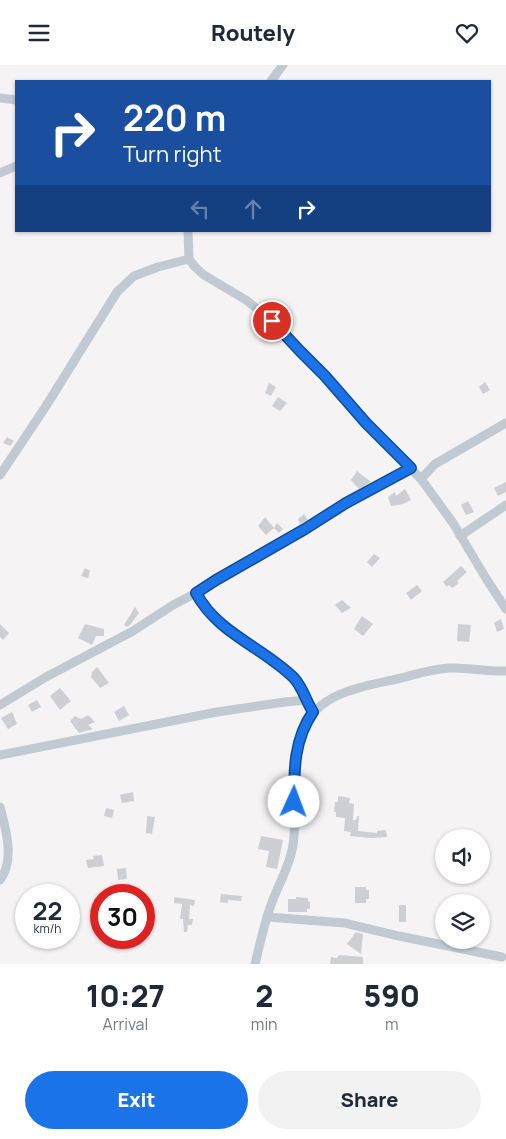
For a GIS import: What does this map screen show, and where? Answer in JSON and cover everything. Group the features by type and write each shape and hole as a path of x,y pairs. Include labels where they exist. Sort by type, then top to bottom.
{"street":[{"path":"272,80 283,65"},
{"path":"0,98 15,100"},
{"path":"0,173 15,166"},
{"path":"188,232 190,259 204,275 246,300 272,321 325,376 366,423 421,479 444,509 506,609"},
{"path":"0,475 51,399 117,292 134,276 158,267 190,259"},
{"path":"421,479 435,464 506,423"},
{"path":"0,705 46,677 133,631 173,605 305,529 346,503 411,468"},
{"path":"460,536 506,505"},
{"path":"196,593 205,608 235,635 296,680 313,712"},
{"path":"255,964 267,917 291,857 295,823 295,762 303,728 313,712 323,703 345,692 427,671 451,668 506,671"},
{"path":"0,755 223,711 307,700"},
{"path":"0,807 7,839 8,855 5,872 0,880"},
{"path":"267,917 345,923 502,957"}],"building":[{"path":"485,382 490,390 483,394 479,387"},
{"path":"269,383 276,387 271,396 265,393"},
{"path":"278,397 287,403 280,411 272,406"},
{"path":"7,437 14,441 10,446 3,443"},
{"path":"357,471 371,482 359,489 351,480"},
{"path":"506,482 506,492 498,496 494,488"},
{"path":"405,489 411,500 403,504 391,506 388,497 395,492 396,496"},
{"path":"468,501 474,512 466,515 461,505"},
{"path":"304,514 308,520 300,524 298,519"},
{"path":"265,517 274,528 266,535 258,526"},
{"path":"277,523 283,529 279,533 274,528"},
{"path":"374,554 380,558 372,567 367,562"},
{"path":"461,566 467,572 457,581 459,583 452,588 449,585 447,587 443,582"},
{"path":"85,568 90,571 88,578 81,576"},
{"path":"417,585 422,591 411,600 406,593"},
{"path":"342,600 351,608 342,613 335,605"},
{"path":"135,607 139,613 127,627 124,625"},
{"path":"362,616 373,624 363,636 354,629"},
{"path":"501,619 504,629 497,632 494,623"},
{"path":"0,624 9,633 3,640 0,637"},
{"path":"85,624 104,629 104,636 96,636 92,645 78,638"},
{"path":"458,624 471,625 469,642 457,641"},
{"path":"97,667 109,683 100,688 91,677 92,672"},
{"path":"60,688 71,701 60,710 50,696"},
{"path":"37,700 41,707 32,712 28,705"},
{"path":"124,706 129,715 119,721 114,712"},
{"path":"12,712 17,724 8,729 1,718"},
{"path":"88,715 95,722 88,725 93,729 79,733 70,721 75,716 81,719"},
{"path":"133,792 134,801 122,803 120,795"},
{"path":"338,796 350,798 349,803 354,804 353,820 356,820 357,816 359,816 358,831 377,833 377,831 386,830 387,837 350,836 351,832 344,831 345,818 336,817 336,812 334,812"},
{"path":"106,808 114,810 112,818 104,816"},
{"path":"147,816 155,817 152,834 146,833"},
{"path":"261,836 283,840 277,869 266,867 269,851 258,849"},
{"path":"102,855 104,866 88,868 86,860 94,859 93,856"},
{"path":"126,868 127,879 118,880 117,869"},
{"path":"355,887 366,887 366,890 369,890 369,899 366,899 366,903 355,903"},
{"path":"221,894 242,896 241,901 228,900 228,903 220,902"},
{"path":"174,897 195,900 194,906 190,905 189,919 193,919 192,925 188,925 187,932 184,932 183,919 180,919 182,904 174,903"},
{"path":"296,897 308,898 310,909 307,909 307,912 288,912 288,899 296,899"},
{"path":"399,905 406,905 406,922 399,922"},
{"path":"356,932 363,934 361,954 347,944"},
{"path":"339,955 363,957 363,964 330,964 331,957 337,958"}],"route":[{"path":"272,321 339,391 366,423 411,468 323,516 277,546 196,593 205,608 235,635 296,680 313,712 303,728 297,749 294,802"}]}
